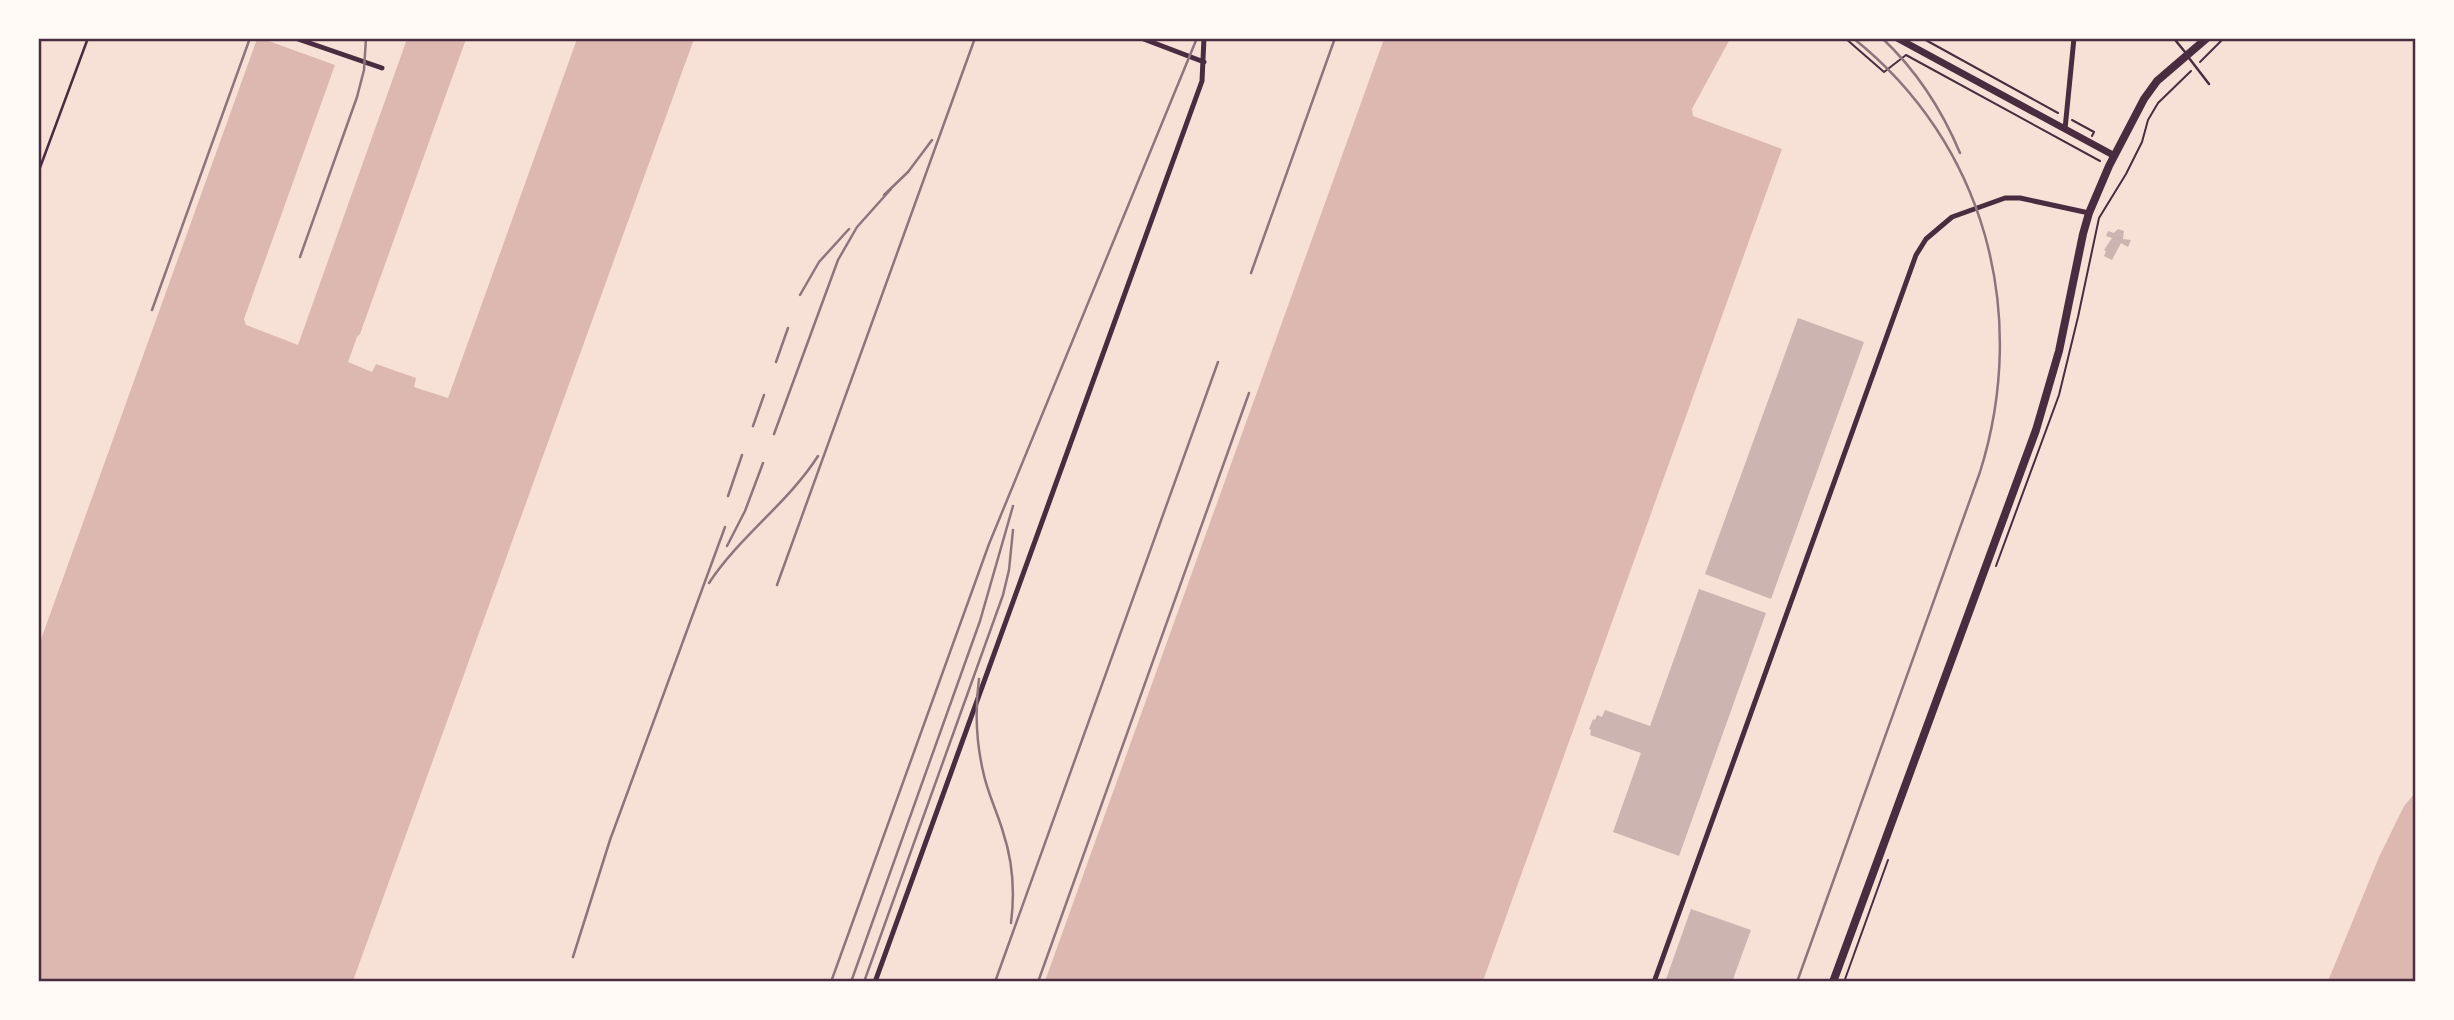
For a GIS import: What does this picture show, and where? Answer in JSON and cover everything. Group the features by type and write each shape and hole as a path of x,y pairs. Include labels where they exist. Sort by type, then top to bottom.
{"main road":[{"path":"1897,38 2113,155"},
{"path":"1833,982 2036,430 2059,351 2089,213 2113,155 2144,99 2157,81 2207,38"}],"street":[{"path":"295,38 382,68"},
{"path":"1141,38 1204,62"},
{"path":"876,982 1202,81 1204,38"},
{"path":"2065,129 2074,38"},
{"path":"1654,982 1916,255 1926,239 1952,217 2005,198 2020,198 2089,213"}],"lane":[{"path":"38,173 88,38"},
{"path":"2176,41 2209,84"}],"path":[{"path":"1845,38 1884,72 1906,55 2083,152"},
{"path":"1922,38 2094,132"},
{"path":"2126,174 2142,142 2148,120 2158,103 2224,38"}],"shaded area":[{"path":"257,39 335,65 244,319 246,325 298,345 407,39 466,39 348,362 372,372 376,364 416,378 414,387 448,398 577,39 694,39 353,981 39,981 39,645"},
{"path":"1384,39 1730,39 1692,109 1693,116 1782,149 1483,981 1045,981"},
{"path":"2415,793 2415,981 2328,981 2379,857 2404,806"}],"building":[{"path":"2118,229 2124,231 2123,239 2131,240 2128,247 2121,243 2112,260 2104,256 2104,250 2112,238 2106,236 2108,231 2114,233"},
{"path":"1798,318 1864,342 1771,599 1705,574"},
{"path":"1699,589 1766,613 1679,856 1613,832 1641,753 1590,735 1589,729 1593,719 1595,720 1597,715 1602,717 1605,710 1650,726"},
{"path":"1691,909 1751,930 1732,982 1665,982"}],"railway":[{"path":"152,310 250,38"},
{"path":"300,257 357,97 364,70 366,38"},
{"path":"777,585 975,38"},
{"path":"831,982 989,544 1197,38"},
{"path":"1251,273 1335,38"},
{"path":"1797,982 1980,472 1994,412 2000,352 1997,292 1985,235 1964,180 1936,128 1898,80 1853,38"},
{"path":"1882,38 1927,92 1960,153"},
{"path":"884,195 908,172 932,140"},
{"path":"774,434 838,260 857,227 891,189"},
{"path":"800,295 819,262 849,229"},
{"path":"776,362 788,328"},
{"path":"995,982 1218,362"},
{"path":"1038,982 1249,393"},
{"path":"753,426 764,395"},
{"path":"728,496 742,455"},
{"path":"709,583 735,550 793,489 818,456"},
{"path":"727,546 745,511 763,463"},
{"path":"851,982 980,621 1013,506"},
{"path":"573,957 610,840 725,527"},
{"path":"864,982 1003,595 1009,570 1013,530"},
{"path":"979,679 979,748 985,779 1009,855 1013,888 1011,923"}]}
